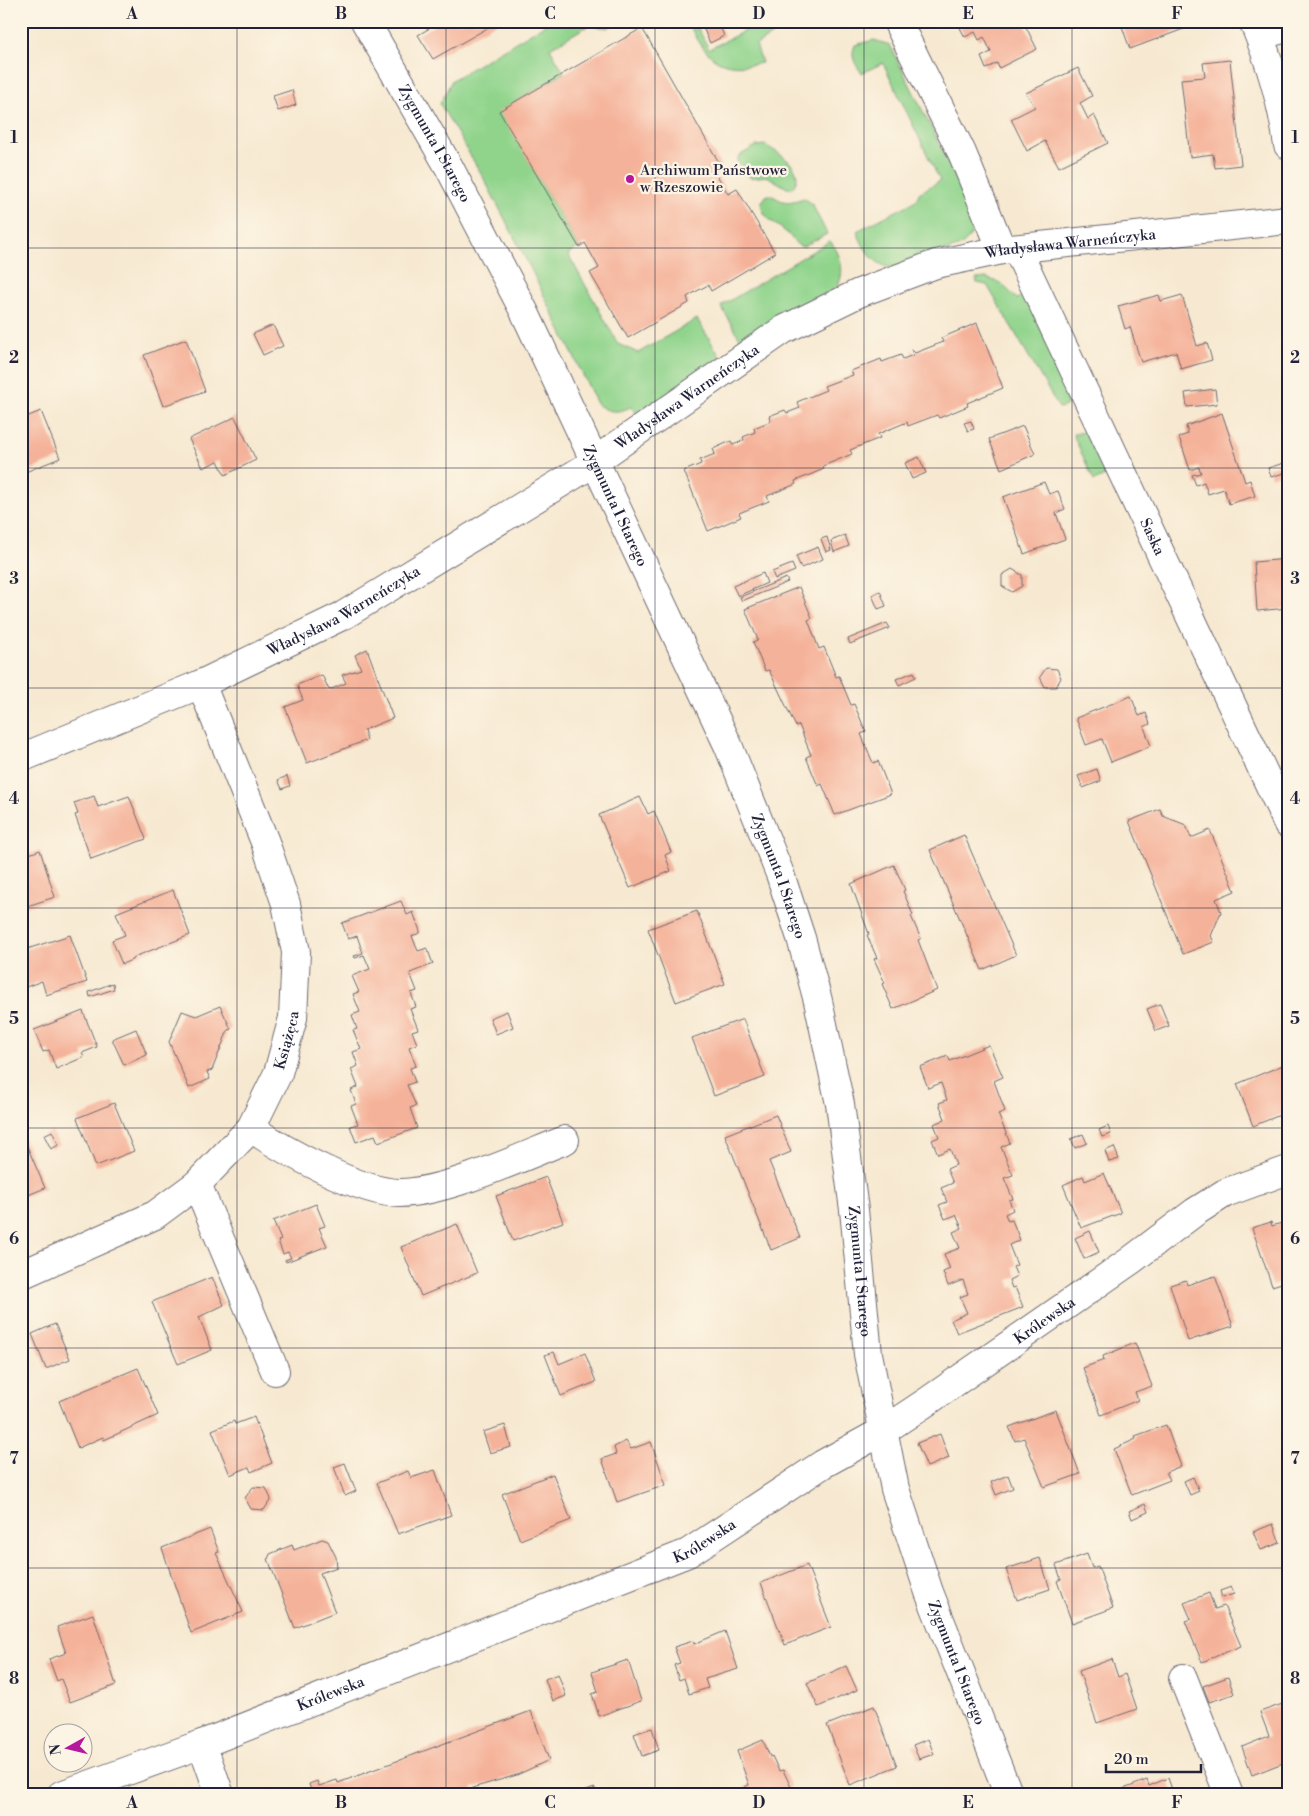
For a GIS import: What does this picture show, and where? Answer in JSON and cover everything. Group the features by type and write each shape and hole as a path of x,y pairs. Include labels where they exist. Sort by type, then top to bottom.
{"street":[{"name":"Zygmunta I Starego","path":"365,21 458,184 525,313 728,745 780,874 801,938 818,1001 843,1118 868,1354 895,1489 910,1538 939,1618 1010,1795"},
{"name":"Saska","path":"897,21 1010,249 1288,824"},
{"path":"1288,28 1256,28 1282,110 1288,145"},
{"name":"Władysława Warneńczyka","path":"21,758 201,684 344,615 595,461 736,362 797,322 859,293 936,264 1010,249 1288,220"},
{"name":"Książęca","path":"21,1275 155,1215 197,1184 251,1128 278,1073 293,1018 296,952 286,904 265,842 201,684"},
{"path":"251,1128 275,1144 343,1178 398,1193 430,1189 565,1140"},
{"name":"Królewska","path":"61,1795 202,1744 688,1553 823,1464 883,1432 1124,1265 1195,1212 1225,1193 1288,1170"},
{"path":"197,1184 275,1371"},
{"path":"1183,1678 1229,1795"},
{"path":"202,1744 220,1795"}],"green space":[{"path":"551,21 621,21 607,28 589,25 550,48 564,73 500,111 579,247 568,254 618,344 638,353 697,319 721,358 638,415 631,407 613,411 597,404 534,275 483,177 440,104 452,80"},
{"path":"687,21 694,21 709,49 764,21 794,21 756,45 762,63 734,65 715,59 708,53"},
{"path":"874,40 890,45 976,218 971,235 958,247 890,268 873,259 862,243 857,231 916,201 919,193 940,181 883,63 862,73 855,63 853,53 855,45"},
{"path":"765,145 784,157 794,168 797,174 792,188 787,188 767,176 750,178 737,161 739,156 756,146"},
{"path":"767,195 786,202 804,198 812,204 827,234 802,247 799,246 764,213 761,203"},
{"path":"830,241 838,253 842,267 840,281 832,293 742,342 721,306"},
{"path":"986,278 1001,283 1017,299 1025,294 1073,397 1066,406 1059,408 987,285 977,283 976,279"},
{"path":"1089,431 1109,474 1094,481 1073,434"}],"building":[{"path":"442,21 450,23 500,21 433,59 418,35"},
{"path":"700,21 718,21 724,36 710,43"},
{"path":"970,21 1023,21 1037,49 999,68 997,63 986,69 981,57 991,52 984,37 979,40 975,32 965,37 960,28"},
{"path":"1120,21 1196,21 1197,24 1130,49"},
{"name":"Archiwum Państwowe w Rzeszowie","path":"642,28 721,166 714,170 728,194 737,189 775,253 711,291 708,285 697,291 687,297 689,303 628,338 590,273 599,268 585,243 579,247 499,111"},
{"path":"1230,60 1241,165 1215,168 1213,154 1190,157 1181,79 1205,77 1203,63"},
{"path":"1078,68 1092,96 1080,103 1088,119 1094,115 1108,143 1059,167 1045,141 1027,151 1011,119 1035,107 1026,93"},
{"path":"292,90 296,105 278,111 273,96"},
{"path":"1159,295 1161,301 1182,295 1197,346 1207,343 1212,360 1181,369 1176,352 1141,362 1130,327 1125,329 1118,306"},
{"path":"977,323 1003,388 967,403 968,406 939,418 937,415 908,426 907,422 878,434 880,438 850,450 852,454 823,466 824,469 795,481 796,484 767,496 769,501 739,513 741,517 708,531 684,471 701,464 700,460 715,454 713,449 731,441 733,445 744,440 743,437 755,432 754,428 771,421 769,416 785,410 787,413 800,408 797,402 826,390 824,386 853,375 851,371 881,359 882,362 901,355 903,359 913,355 911,349 915,353 943,342 941,338"},
{"path":"273,325 283,346 263,355 253,334"},
{"path":"186,339 205,391 163,406 144,355"},
{"path":"1215,389 1217,404 1187,407 1185,393"},
{"path":"41,411 60,458 23,473 21,419"},
{"path":"1222,413 1245,482 1250,480 1255,496 1229,504 1224,489 1208,494 1204,482 1196,485 1192,475 1201,473 1199,467 1190,470 1179,437 1188,434 1186,426"},
{"path":"235,417 256,460 225,475 218,461 203,468 189,439"},
{"path":"971,421 974,429 968,431 964,423"},
{"path":"1023,426 1035,454 1001,469 989,439"},
{"path":"919,457 926,473 912,479 905,463"},
{"path":"1284,463 1287,472 1271,477 1268,468"},
{"path":"1044,482 1049,494 1058,491 1065,509 1056,513 1065,539 1024,554 1003,497"},
{"path":"845,535 849,546 834,552 831,541"},
{"path":"827,537 831,550 826,552 821,539"},
{"path":"818,547 823,559 801,568 796,556"},
{"path":"1288,559 1288,608 1257,611 1254,562"},
{"path":"792,564 795,571 775,579 772,572"},
{"path":"1012,569 1022,575 1022,586 1012,592 1002,586 1002,575"},
{"path":"763,573 767,583 738,596 733,586"},
{"path":"786,578 788,582 742,601 740,597"},
{"path":"799,587 812,618 808,620 819,649 824,647 836,677 839,676 851,705 854,704 866,732 861,734 873,763 878,761 891,794 835,815 822,784 818,786 806,757 811,755 799,725 796,727 769,670 765,671 753,642 758,640 745,609"},
{"path":"880,591 886,606 878,609 872,595"},
{"path":"887,623 890,628 850,644 848,639"},
{"path":"367,649 393,718 364,730 367,740 307,763 285,707 303,700 297,685 322,675 329,690 346,683 342,675 361,669 355,655"},
{"path":"1046,668 1057,669 1061,678 1056,687 1045,687 1040,677"},
{"path":"914,672 916,677 899,685 896,679"},
{"path":"1131,696 1139,716 1146,713 1150,724 1144,727 1151,746 1111,762 1102,739 1086,745 1076,718"},
{"path":"1097,769 1101,781 1083,788 1078,776"},
{"path":"287,776 290,786 282,789 278,780"},
{"path":"94,796 98,807 129,796 146,839 91,859 75,815 78,814 74,803"},
{"path":"640,797 648,814 654,811 671,852 665,855 671,871 630,888 599,815"},
{"path":"1160,809 1163,816 1186,825 1191,838 1210,830 1235,891 1216,899 1221,912 1211,936 1214,942 1183,954 1129,821"},
{"path":"964,835 1016,955 982,970 930,850"},
{"path":"21,848 24,856 40,850 55,897 21,908"},
{"path":"894,865 905,890 903,891 913,915 911,916 921,939 918,940 937,990 893,1009 882,984 885,983 874,959 877,958 867,935 869,934 851,884"},
{"path":"173,890 190,935 134,957 134,959 122,964 112,940 125,935 116,913"},
{"path":"401,901 407,915 413,912 420,931 420,933 412,936 418,951 427,948 433,964 410,973 417,991 411,993 416,1007 410,1009 418,1029 412,1031 417,1044 409,1047 416,1066 410,1068 415,1082 407,1085 416,1106 410,1108 417,1128 378,1142 375,1135 356,1142 350,1126 358,1124 351,1106 356,1104 351,1090 358,1087 351,1069 358,1066 353,1052 361,1049 353,1030 357,1029 352,1015 360,1012 353,994 359,992 352,976 370,969 364,955 355,958 354,956 363,953 357,936 348,939 342,923"},
{"path":"697,911 725,984 676,1002 648,929"},
{"path":"70,935 87,982 46,995 42,981 23,988 21,951"},
{"path":"113,983 114,989 90,997 89,992"},
{"path":"1160,1004 1169,1026 1156,1031 1147,1009"},
{"path":"220,1006 231,1029 228,1030 212,1070 207,1072 210,1079 189,1088 169,1042 182,1011 196,1016"},
{"path":"83,1011 97,1047 82,1053 84,1057 56,1069 49,1050 43,1052 34,1030"},
{"path":"507,1011 513,1027 496,1034 490,1018"},
{"path":"743,1019 765,1077 714,1096 692,1038"},
{"path":"136,1029 147,1055 124,1065 112,1039"},
{"path":"989,1045 1003,1077 994,1081 1005,1111 998,1114 1010,1143 1001,1147 1013,1175 1004,1178 1013,1199 1009,1200 1013,1210 1005,1214 1008,1221 1012,1220 1020,1240 1009,1245 1017,1265 1013,1267 1017,1276 1009,1280 1012,1288 1015,1287 1023,1307 957,1333 951,1320 967,1313 960,1297 968,1294 963,1280 948,1286 943,1272 950,1269 944,1254 960,1248 953,1232 962,1228 956,1215 945,1219 939,1205 947,1202 941,1188 953,1183 947,1169 956,1165 950,1149 938,1154 932,1140 939,1137 934,1124 945,1119 939,1103 947,1100 941,1083 928,1088 920,1067 948,1056 950,1061"},
{"path":"1283,1065 1288,1077 1288,1120 1285,1113 1253,1126 1237,1084"},
{"path":"114,1103 134,1151 96,1166 77,1118"},
{"path":"776,1115 791,1152 769,1161 800,1238 771,1250 725,1135"},
{"path":"1108,1126 1111,1134 1102,1137 1099,1130"},
{"path":"52,1131 59,1145 51,1149 44,1135"},
{"path":"21,1132 45,1188 21,1198"},
{"path":"1083,1134 1087,1143 1075,1148 1071,1139"},
{"path":"1114,1147 1119,1159 1109,1162 1105,1151"},
{"path":"1104,1173 1121,1213 1081,1228 1063,1185 1083,1176 1085,1181"},
{"path":"546,1177 563,1222 513,1241 496,1196"},
{"path":"316,1204 325,1226 319,1228 327,1246 286,1262 285,1260 291,1258 288,1252 283,1254 278,1241 281,1240 273,1221"},
{"path":"1288,1221 1288,1281 1272,1286 1252,1228 1271,1222 1272,1226"},
{"path":"457,1224 477,1273 421,1296 401,1247"},
{"path":"1090,1231 1099,1252 1084,1259 1075,1238"},
{"path":"1215,1276 1233,1326 1188,1341 1170,1285 1186,1280 1187,1285"},
{"path":"212,1277 224,1305 199,1317 212,1350 178,1364 152,1302"},
{"path":"55,1324 70,1359 46,1369 32,1334"},
{"path":"1135,1343 1152,1386 1135,1392 1138,1400 1101,1415 1083,1368 1104,1360 1103,1356"},
{"path":"554,1352 559,1364 585,1353 596,1382 561,1396 545,1355"},
{"path":"138,1368 158,1415 104,1440 103,1437 78,1448 59,1401"},
{"path":"1056,1410 1080,1474 1044,1487 1024,1438 1015,1441 1009,1427"},
{"path":"254,1417 272,1463 251,1472 249,1467 230,1475 212,1430 234,1421 235,1424"},
{"path":"505,1425 511,1447 490,1453 483,1432"},
{"path":"1166,1425 1181,1466 1166,1472 1170,1480 1132,1495 1114,1449 1136,1439 1135,1436"},
{"path":"940,1434 949,1458 927,1467 917,1443"},
{"path":"626,1441 631,1449 651,1442 666,1485 617,1502 602,1459 616,1454 614,1447"},
{"path":"345,1463 356,1491 345,1496 334,1467"},
{"path":"435,1470 451,1515 398,1534 377,1483 408,1471 411,1478"},
{"path":"553,1474 571,1520 520,1540 502,1494"},
{"path":"1008,1475 1013,1488 996,1495 991,1482"},
{"path":"1193,1477 1199,1491 1190,1495 1184,1481"},
{"path":"253,1487 266,1488 271,1499 264,1510 251,1509 245,1498"},
{"path":"1145,1504 1148,1512 1132,1519 1129,1511"},
{"path":"1273,1524 1280,1543 1261,1550 1253,1532"},
{"path":"210,1529 219,1552 216,1553 243,1612 191,1633 162,1548"},
{"path":"322,1539 328,1541 336,1557 337,1567 320,1573 335,1612 295,1628 268,1559 270,1554 292,1545 294,1550"},
{"path":"1087,1554 1092,1568 1098,1566 1113,1608 1072,1623 1057,1581 1061,1579 1056,1565"},
{"path":"1040,1558 1050,1589 1017,1600 1006,1569"},
{"path":"807,1565 831,1627 785,1645 761,1583"},
{"path":"1231,1587 1234,1594 1222,1598 1220,1591"},
{"path":"1209,1593 1215,1609 1224,1606 1241,1646 1202,1662 1185,1621 1191,1619 1184,1603"},
{"path":"93,1614 116,1685 70,1702 61,1679 57,1681 49,1659 66,1653 57,1627"},
{"path":"725,1631 738,1669 705,1679 708,1688 689,1694 684,1678 679,1680 674,1665 680,1663 674,1647 693,1641 694,1644"},
{"path":"1112,1659 1118,1677 1125,1674 1137,1709 1097,1723 1079,1671"},
{"path":"628,1660 641,1701 599,1716 592,1694 598,1692 592,1672"},
{"path":"846,1666 857,1690 818,1707 807,1683"},
{"path":"558,1674 566,1696 553,1701 545,1679"},
{"path":"1228,1677 1234,1694 1209,1702 1203,1686"},
{"path":"1288,1702 1288,1761 1252,1775 1242,1747 1269,1736 1260,1712"},
{"path":"874,1706 897,1766 850,1785 827,1725"},
{"path":"531,1711 549,1760 517,1775 472,1788 473,1791 463,1795 303,1795 302,1792 311,1790 309,1784 317,1781 319,1786 337,1780 338,1783"},
{"path":"652,1728 659,1750 642,1756 634,1734"},
{"path":"928,1739 934,1754 919,1759 913,1745"},
{"path":"763,1740 770,1757 772,1756 779,1771 783,1770 791,1787 772,1795 747,1795 744,1787 749,1785 737,1751"},
{"path":"1168,1778 1174,1795 1123,1795 1121,1790 1147,1780 1149,1786"},
{"path":"595,1788 597,1795 576,1795 576,1794"}],"place":[{"name":"Archiwum Państwowe w Rzeszowie","path":"630,179"}]}
